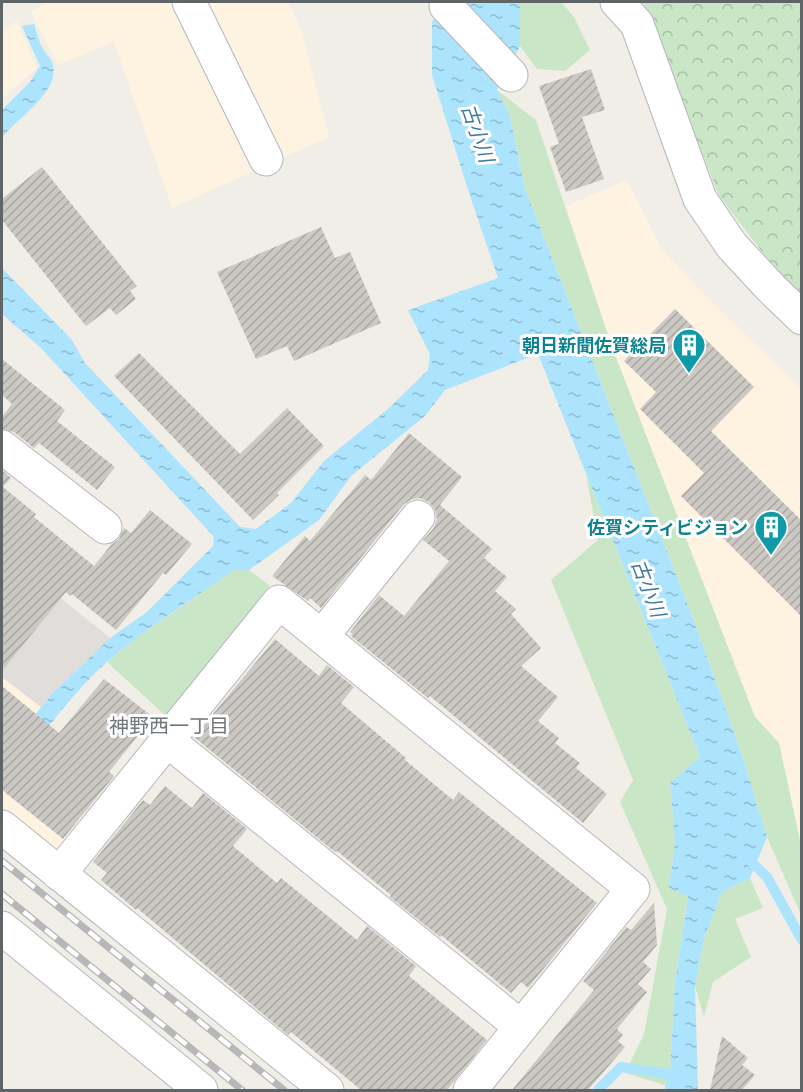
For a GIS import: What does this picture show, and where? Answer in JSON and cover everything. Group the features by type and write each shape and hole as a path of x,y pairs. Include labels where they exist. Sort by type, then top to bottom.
{"street":[{"path":"189,2 266,159"},
{"path":"617,2 637,24 700,199 732,246 801,318"},
{"path":"446,6 511,75"},
{"path":"2,447 105,527"},
{"path":"322,636 418,517"},
{"path":"59,874 279,602 633,889 470,1090"},
{"path":"167,740 521,1027"},
{"path":"2,827 327,1090"},
{"path":"2,928 201,1090"}],"shaded area":[{"path":"46,2 288,2 301,29 329,137 172,208 114,42 58,65 31,12"},
{"path":"17,21 37,68 2,99 2,31"},
{"path":"627,180 661,248 704,294 801,389 801,845 779,743 755,717 612,347 566,206"},
{"path":"2,550 110,638 41,707 2,677"},
{"path":"2,677 41,707 2,755"},
{"path":"23,759 89,815 55,852 2,809 2,780"}],"green space":[{"path":"520,2 561,2 574,17 590,50 565,71 537,69 520,46"},
{"path":"643,2 801,2 801,298 784,280 719,196"},
{"path":"497,90 536,120 612,347 755,717 779,743 801,845 801,915 767,837 740,749 691,613 525,189 510,116"},
{"path":"586,474 700,757 670,783 675,841 669,888 688,895 675,983 670,1074 665,1085 625,1073 644,1034 667,909 620,802 633,780 551,580 598,540"},
{"path":"234,570 249,570 270,586 168,718 107,662 140,635"},
{"path":"750,878 763,908 735,919 751,957 713,982 704,1017 695,986 705,935 722,892"}],"water":[{"name":"古小川","path":"456,2 520,2 520,46 497,90 510,116 525,189 691,613 740,749 767,837 750,878 722,892 705,935 695,986 698,1090 665,1090 665,1085 670,1074 675,983 688,896 669,888 675,841 670,783 700,757 538,354 445,390 425,416 351,476 319,520 249,570 234,570 154,625 108,661 80,689 2,780 2,755 52,694 110,638 147,612 213,546 214,537 41,348 2,314 2,268 72,340 85,363 240,527 256,529 291,503 324,461 388,409 428,370 430,354 408,310 498,278 432,75 432,21"},
{"path":"34,24 42,48 51,59 54,73 45,94 2,138 2,110 30,82 40,66 22,26"}],"building":[{"path":"591,69 605,110 582,117 604,179 566,192 550,147 559,144 539,86"},
{"path":"42,167 137,286 130,291 136,299 116,315 110,308 86,326 2,220 2,199"},
{"path":"321,227 335,258 350,252 381,323 294,361 287,346 256,359 217,272"},
{"path":"675,309 754,387 711,431 801,520 801,616 681,496 704,473 640,409 656,392 624,361"},
{"path":"139,353 240,454 287,408 324,446 253,520 114,376"},
{"path":"2,359 65,410 57,421 115,467 97,490 39,443 34,448 14,432 2,429 2,417 12,404 2,395"},
{"path":"409,433 462,477 440,505 492,549 484,558 507,577 495,591 516,609 511,614 541,648 521,666 558,697 538,721 559,738 555,743 580,763 576,768 607,794 583,823 430,696 428,698 351,636 353,634 350,632 379,595 404,616 449,561 423,540 433,529 437,519 435,510 429,502 420,498 412,499 403,505 321,608 310,598 308,601 272,576 305,536 310,541 365,475 371,480"},
{"path":"2,470 11,478 3,487 36,514 34,517 94,566 119,539 124,528 131,533 150,510 192,544 166,575 163,573 116,630 72,594 70,596 66,592 2,671"},
{"path":"275,639 319,676 327,665 354,687 341,703 406,758 405,760 453,800 459,792 597,903 528,988 521,982 511,993 194,737"},
{"path":"104,679 153,717 109,772 114,776 63,839 2,790 2,686 59,733"},
{"path":"165,786 192,808 203,793 247,829 233,846 277,883 281,878 357,940 367,926 416,966 409,976 487,1040 447,1090 361,1090 291,1032 288,1035 101,880 107,873 93,862 143,800 150,805"},
{"path":"654,903 657,945 643,962 651,969 638,984 647,992 617,1029 623,1035 618,1041 625,1047 588,1090 512,1090 594,990 583,981 626,927 631,930"},
{"path":"722,1036 748,1058 742,1065 755,1075 742,1090 710,1090"}],"waterway":[{"path":"746,857 767,877 802,940"},
{"path":"598,1090 621,1067 681,1076"}],"railway":[{"path":"2,861 284,1090"},
{"path":"2,894 242,1090"}],"place":[{"name":"朝日新聞佐賀総局","path":"689,374"},
{"name":"佐賀シティビジョン","path":"771,556"}],"district":[{"name":"神野西一丁目","path":"169,725"}]}
